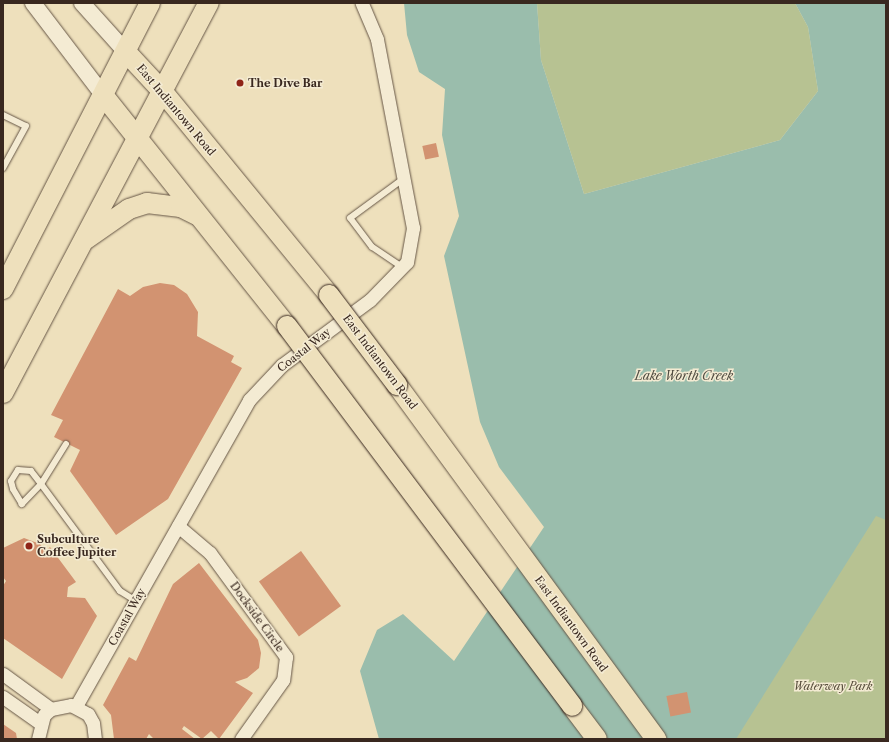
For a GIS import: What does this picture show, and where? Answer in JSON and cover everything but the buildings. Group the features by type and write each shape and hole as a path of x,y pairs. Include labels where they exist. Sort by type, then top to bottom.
{"main road":[{"path":"3,289 150,3"},
{"path":"3,393 164,92 209,3"},
{"name":"East Indiantown Road","path":"126,52 164,92 329,295 656,739"},
{"path":"103,94 287,326 597,739"},
{"path":"84,241 129,209 147,203 182,207 200,217"}],"street":[{"path":"33,3 103,94"},
{"name":"East Indiantown Road","path":"82,3 126,52"},
{"name":"Coastal Way","path":"76,706 249,400 282,365 370,300 402,267 413,228 377,39 362,3"},
{"name":"Dockside Circle","path":"178,526 210,553 286,658 283,680 241,739"},
{"path":"3,674 51,709 76,706 93,722 95,739"},
{"path":"3,697 40,723"},
{"path":"38,739 40,723 51,709"}],"lane":[{"path":"3,115 26,126 3,168"},
{"path":"402,267 372,247 350,218 403,179"},
{"path":"66,444 41,484 22,504 11,481 18,470 26,469 41,484 120,591 136,601"}],"green space":[{"path":"537,3 795,3 808,27 818,91 780,140 584,194 541,60"},
{"name":"Waterway Park","path":"886,486 886,739 733,739"}],"water":[{"name":"Lake Worth Creek","path":"404,3 537,3 541,60 584,194 780,140 818,91 808,27 795,3 886,3 886,520 876,516 736,739 379,739 360,671 377,630 403,614 454,661 544,527 499,467 480,422 444,256 459,216 442,135 445,89 419,72 407,35"}],"place":[{"name":"The Dive Bar","path":"240,83"},
{"name":"Subculture Coffee Jupiter","path":"29,546"}]}
